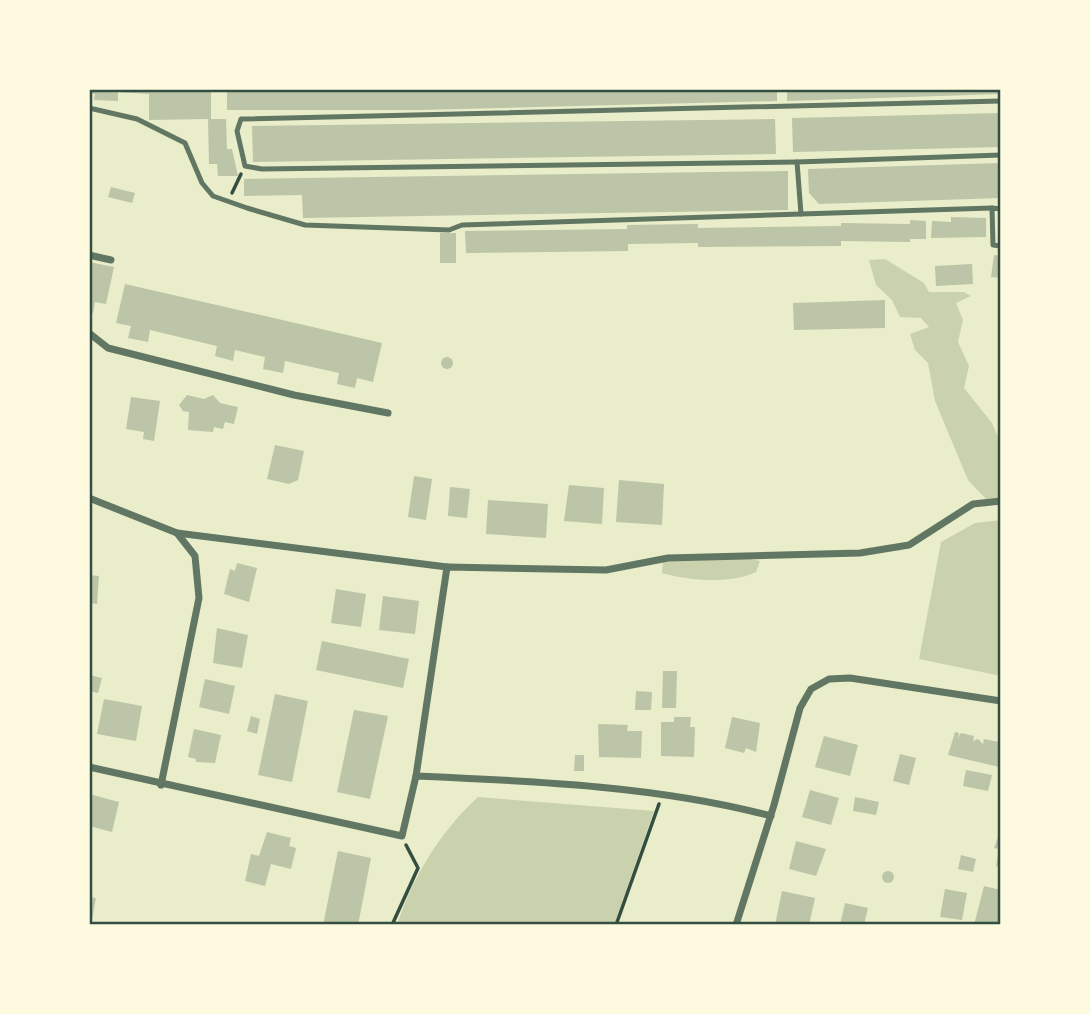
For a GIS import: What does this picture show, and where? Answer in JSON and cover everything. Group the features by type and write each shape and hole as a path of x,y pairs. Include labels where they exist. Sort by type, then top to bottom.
{"street":[{"path":"89,255 111,260"},
{"path":"89,333 108,348 294,395 388,413"},
{"path":"89,498 177,533 447,567 606,570 668,558 860,553 909,545 973,505 1001,501"},
{"path":"161,785 198,598 195,556 177,533"},
{"path":"89,767 402,836 416,776 447,567"},
{"path":"736,925 771,816 800,708 811,689 829,679 850,678 1001,701"},
{"path":"416,776 519,780 711,800 771,816"}],"lane":[{"path":"1001,101 241,119 237,131 245,166 484,168 1001,155"},
{"path":"89,108 136,119 185,143 202,183 213,196 305,225 414,229 647,217 1001,209"},
{"path":"797,162 801,214"},
{"path":"992,208 993,245 1001,246"}],"path":[{"path":"228,201 245,166"},
{"path":"616,925 663,796"},
{"path":"393,925 418,868 402,836"}],"green space":[{"path":"885,259 924,283 929,292 964,292 971,296 956,303 963,320 958,342 969,366 964,388 992,423 1001,444 1001,498 986,499 968,480 935,401 928,363 915,350 910,334 929,327 921,318 900,317 892,300 876,285 869,260"},
{"path":"1001,520 1001,676 919,659 941,542 975,523"},
{"path":"734,556 760,561 756,572 723,580 684,578 662,573 663,562"},
{"path":"478,797 654,811 614,925 397,925 411,889 429,856 452,825"}],"building":[{"path":"89,89 211,89 211,119 226,119 227,149 232,149 238,176 218,176 217,164 209,164 208,119 149,120 149,94 118,92 118,101 94,100 95,94 89,93"},
{"path":"227,89 419,89 419,92 777,89 777,101 420,110 227,110"},
{"path":"787,89 1001,89 1001,94 787,101"},
{"path":"1001,113 1001,147 793,152 792,118"},
{"path":"775,119 776,154 253,162 252,126"},
{"path":"1001,163 1001,198 819,204 809,193 808,169"},
{"path":"788,171 788,210 303,218 302,195 244,196 244,179"},
{"path":"111,187 135,193 132,203 108,197"},
{"path":"951,217 986,218 986,237 931,238 932,221 951,222"},
{"path":"910,220 926,221 926,239 910,239 910,242 841,241 841,246 698,247 698,243 628,244 628,251 466,253 465,231 627,229 627,225 698,224 698,228 841,226 841,223 910,224"},
{"path":"440,233 456,233 456,263 440,263"},
{"path":"994,255 1001,256 1001,278 991,277"},
{"path":"89,262 114,267 106,304 95,302 93,313 89,312"},
{"path":"972,264 973,284 936,286 935,266"},
{"path":"125,284 382,343 373,382 357,378 355,388 337,384 339,373 285,361 283,373 263,369 265,357 235,350 233,361 215,356 217,346 150,330 148,342 128,338 131,326 116,323"},
{"path":"885,300 885,328 794,330 793,303"},
{"path":"447,357 453,363 447,369 441,363"},
{"path":"187,395 204,399 213,395 220,403 238,407 234,424 225,422 223,429 214,427 213,432 188,430 189,412 183,411 179,405"},
{"path":"131,397 160,401 154,441 143,439 144,432 126,429"},
{"path":"275,445 304,451 298,480 289,484 267,479"},
{"path":"414,476 432,479 426,520 408,517"},
{"path":"619,480 664,484 662,525 616,522"},
{"path":"569,485 604,488 602,524 564,521"},
{"path":"450,487 470,489 467,518 448,516"},
{"path":"488,500 548,504 546,538 486,534"},
{"path":"237,563 257,568 249,602 224,594 230,569 235,571"},
{"path":"89,575 99,576 97,604 89,603"},
{"path":"336,589 366,594 361,627 331,623"},
{"path":"383,596 419,601 415,634 379,630"},
{"path":"217,628 248,635 242,668 213,663"},
{"path":"322,641 409,659 403,688 316,670"},
{"path":"663,671 677,671 676,708 662,708"},
{"path":"89,675 102,678 98,693 89,691"},
{"path":"205,679 235,686 229,714 199,707"},
{"path":"636,691 652,692 651,710 635,710"},
{"path":"275,694 308,701 292,782 258,775"},
{"path":"104,699 142,706 136,741 97,734"},
{"path":"354,710 388,716 370,799 337,792"},
{"path":"251,716 260,719 257,734 247,731"},
{"path":"674,717 691,717 690,727 695,727 694,757 661,756 661,722 674,722"},
{"path":"732,717 760,723 756,752 746,748 744,753 725,748"},
{"path":"598,724 628,725 627,731 642,731 641,758 599,757"},
{"path":"194,729 221,735 215,763 196,762 196,759 188,757"},
{"path":"955,732 959,733 958,738 961,733 974,736 973,741 978,739 983,744 984,739 999,742 999,767 948,755"},
{"path":"824,736 858,745 850,776 815,767"},
{"path":"900,754 916,758 909,785 893,781"},
{"path":"575,755 584,755 584,771 574,771"},
{"path":"966,770 992,775 988,791 963,786"},
{"path":"810,790 839,798 831,825 802,817"},
{"path":"89,794 119,802 112,832 89,826"},
{"path":"855,797 879,802 876,815 853,811"},
{"path":"267,832 291,838 289,846 296,848 291,869 271,864 265,886 245,881 251,854 259,856"},
{"path":"999,834 1001,867 996,866 999,849 994,848"},
{"path":"796,841 826,849 816,876 789,869"},
{"path":"338,851 371,858 358,925 323,925"},
{"path":"961,855 976,859 973,872 958,869"},
{"path":"888,871 894,877 888,883 882,877"},
{"path":"984,886 1001,890 1001,925 974,925"},
{"path":"945,889 967,893 962,920 940,917"},
{"path":"782,891 815,898 809,925 775,925"},
{"path":"89,897 96,898 91,925 89,925"},
{"path":"845,903 868,908 864,925 840,925"}]}
